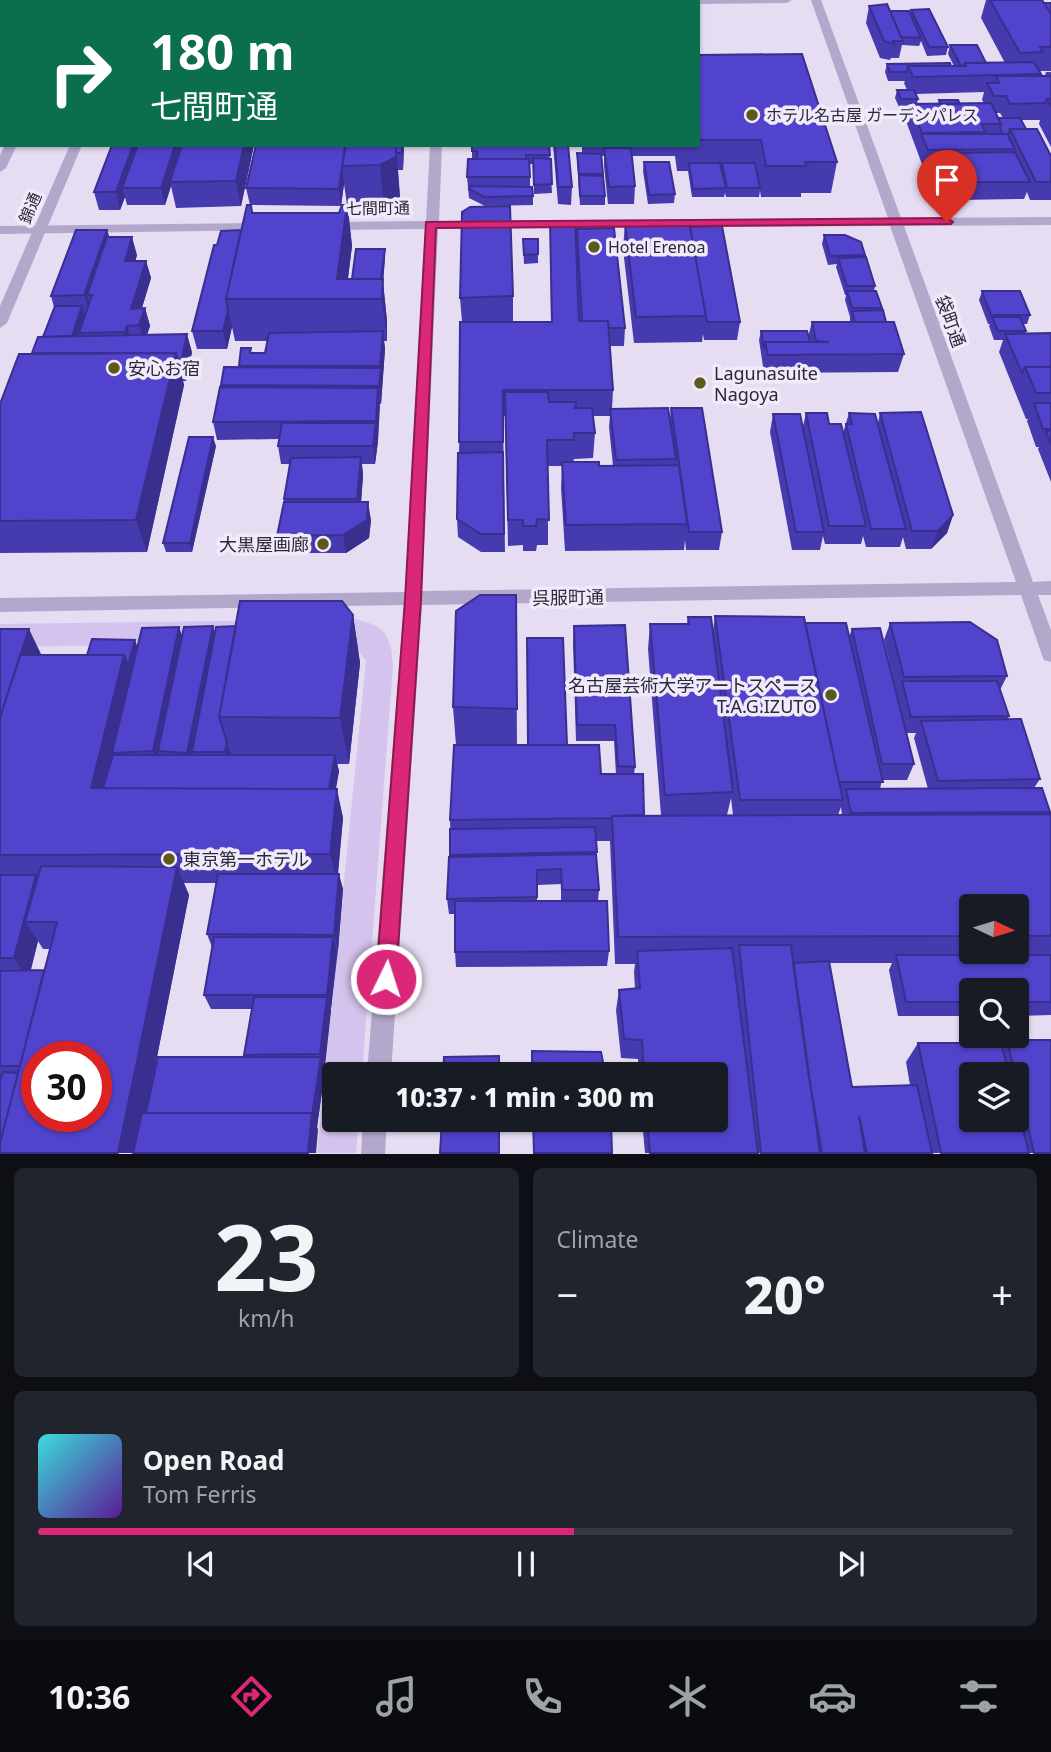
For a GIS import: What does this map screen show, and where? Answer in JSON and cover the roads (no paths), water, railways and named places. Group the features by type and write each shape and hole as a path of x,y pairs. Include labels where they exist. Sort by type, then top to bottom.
{"street":[{"path":"700,1 787,0"},
{"name":"袋町通","path":"816,0 1051,655"},
{"path":"0,168 10,147"},
{"name":"錦通","path":"0,323 75,147"},
{"path":"380,1062 413,600 436,147"},
{"name":"七間町通","path":"307,226 1051,221"},
{"path":"0,230 280,226"},
{"name":"呉服町通","path":"0,605 1051,588"},
{"path":"373,1153 374,1132"}],"place":[{"name":"ホテル名古屋 ガーデンパレス","path":"752,115"},
{"name":"Hotel Erenoa","path":"594,247"},
{"name":"安心お宿","path":"114,368"},
{"name":"Lagunasuite Nagoya","path":"700,383"},
{"name":"大黒屋画廊","path":"323,544"},
{"name":"名古屋芸術大学アートスペース T.A.G.IZUTO","path":"831,695"},
{"name":"東京第一ホテル","path":"169,859"}]}
